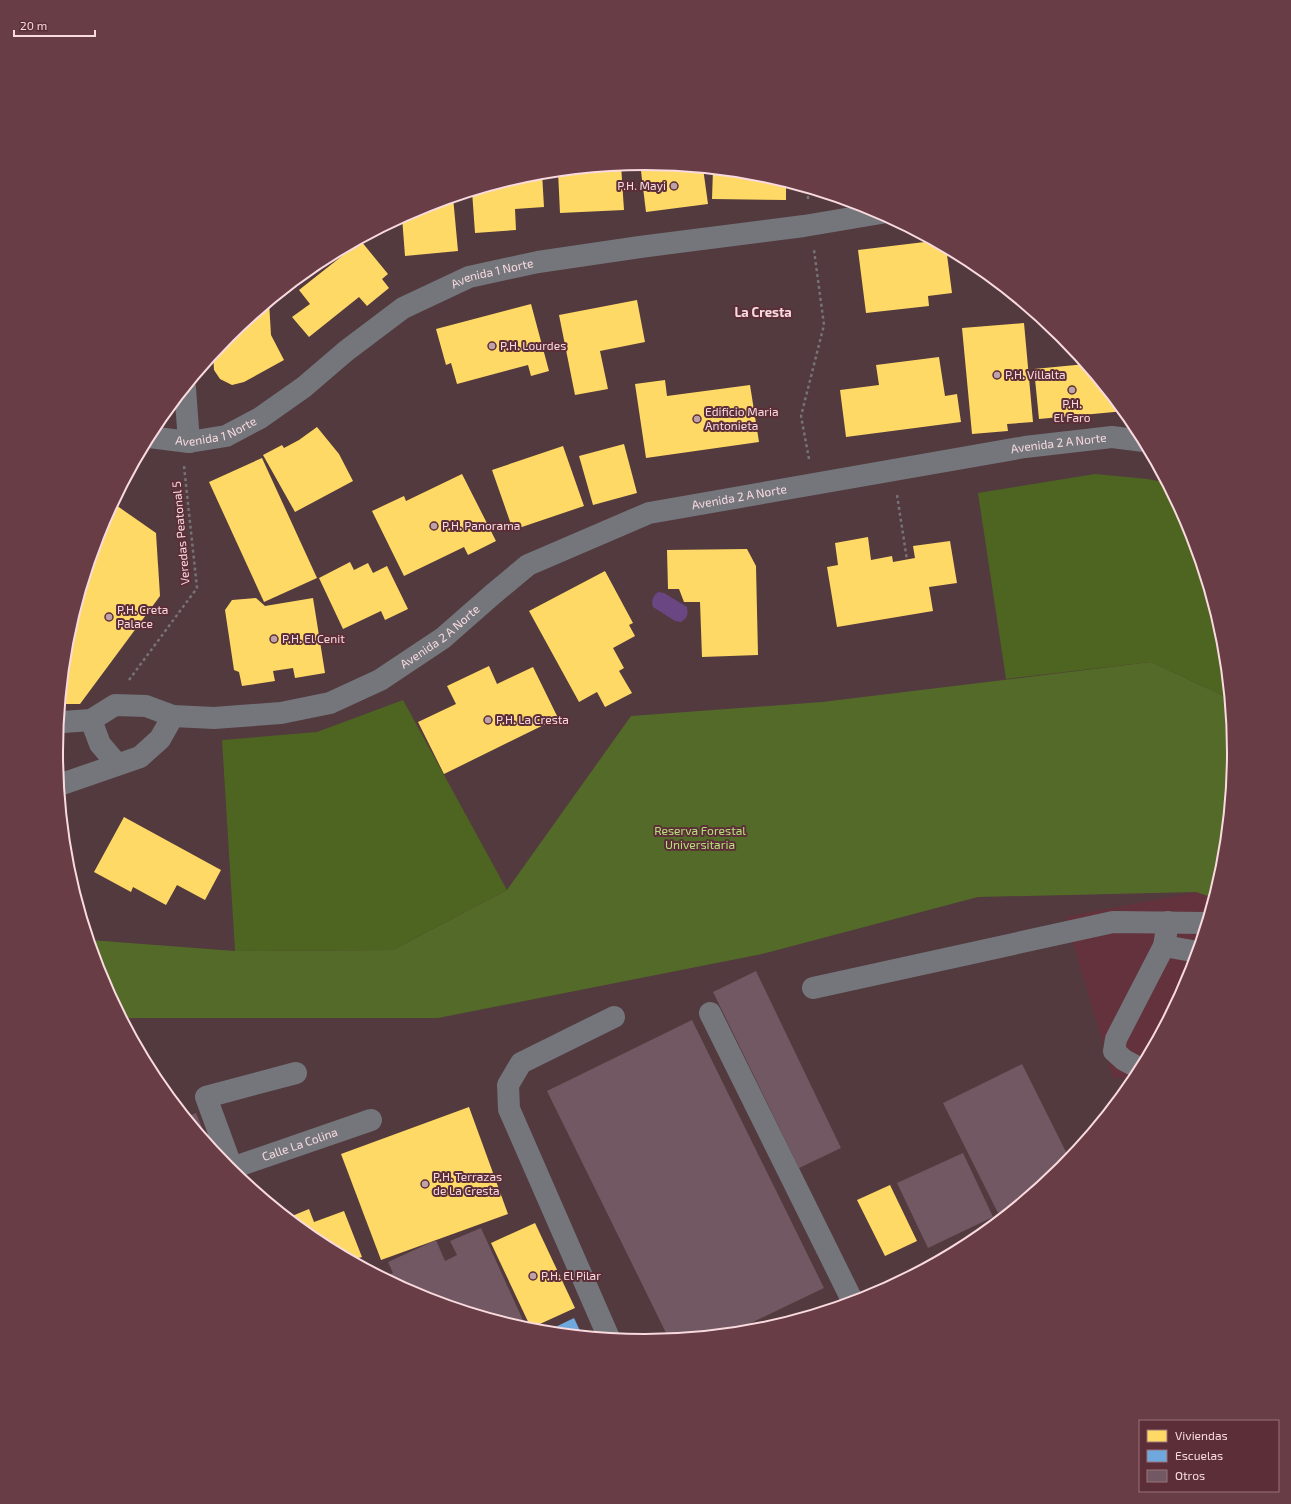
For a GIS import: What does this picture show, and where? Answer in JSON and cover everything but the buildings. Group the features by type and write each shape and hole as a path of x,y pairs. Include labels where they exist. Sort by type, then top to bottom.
{"street":[{"name":"Avenida 1 Norte","path":"154,439 186,450 226,436 260,418 304,386 346,351 403,308 469,277 538,262 804,226 870,215"},
{"path":"185,395 186,450"},
{"name":"Avenida 2 A Norte","path":"91,720 115,705 146,706 173,716 214,718 281,713 330,703 380,680 442,638 492,594 528,566 649,513 1025,447 1112,437 1137,439"},
{"path":"64,783 140,757 160,740 173,716"},
{"path":"64,722 91,720 100,744 117,764"},
{"path":"813,988 1113,922 1202,923"},
{"path":"1136,1066 1124,1060 1114,1051 1116,1039 1164,946 1168,922"},
{"path":"1164,946 1193,951"},
{"path":"710,1013 851,1297"},
{"path":"607,1333 509,1109 508,1085 521,1063 614,1017"},
{"path":"225,1154 206,1098 296,1073"},
{"name":"Calle La Colina","path":"237,1167 371,1120"}],"path":[{"path":"808,193 808,204"},
{"path":"811,465 801,416 824,325 814,248"},
{"name":"Veredas Peatonal 5","path":"129,681 197,588 186,450"},
{"path":"897,493 907,560"}],"shaded area":[{"path":"658,592 664,593 687,607 685,619 681,622 675,621 653,607 653,598"},
{"path":"1196,892 1210,897 1197,939 1184,975 1168,1010 1128,1079 1113,1078 1065,917"}],"green space":[{"path":"1095,474 1148,479 1161,482 1184,529 1208,601 1217,638 1225,697 1151,662 1006,679 978,493"},
{"name":"Reserva Forestal Universitaria","path":"1151,662 1225,697 1228,752 1227,790 1217,866 1210,897 1196,892 978,897 762,954 438,1018 127,1018 107,975 94,940 235,951 393,950 507,890 631,716 822,702"},
{"path":"403,700 507,890 393,950 235,951 222,740 317,732"}],"place":[{"name":"P.H. Mayi","path":"674,186"},
{"name":"P.H. Lourdes","path":"492,346"},
{"name":"P.H. Villalta","path":"997,375"},
{"name":"P.H. El Faro","path":"1072,390"},
{"name":"Edificio Maria Antonieta","path":"697,419"},
{"name":"P.H. Panorama","path":"434,526"},
{"name":"P.H. Creta Palace","path":"109,617"},
{"name":"P.H. El Cenit","path":"274,639"},
{"name":"P.H. La Cresta","path":"488,720"},
{"name":"P.H. Terrazas de La Cresta","path":"425,1184"},
{"name":"P.H. El Pilar","path":"533,1276"}],"district":[{"name":"La Cresta","path":"763,312"}]}
